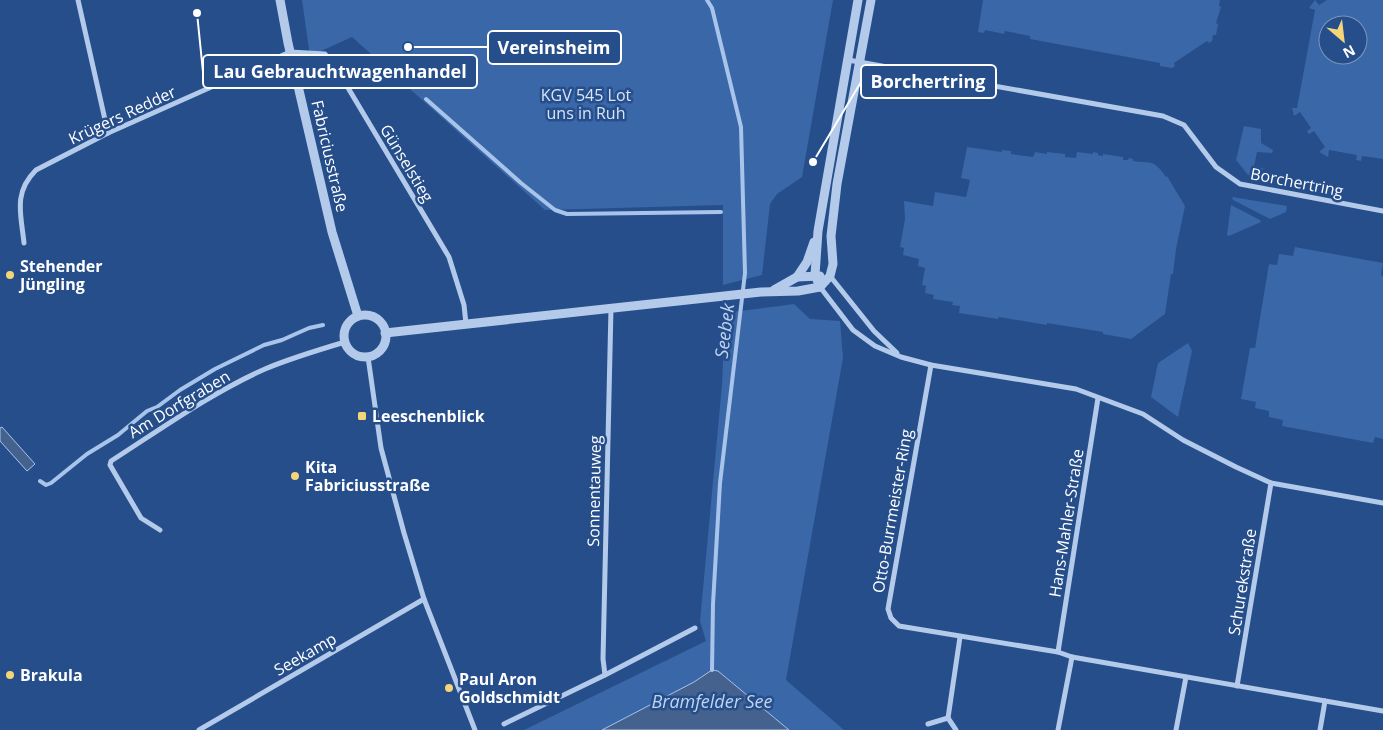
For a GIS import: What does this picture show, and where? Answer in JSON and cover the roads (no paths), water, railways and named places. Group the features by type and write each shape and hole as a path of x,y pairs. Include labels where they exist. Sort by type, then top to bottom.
{"street":[{"path":"78,0 108,133"},
{"name":"Fabriciusstraße","path":"280,0 290,52 332,232 358,316"},
{"path":"858,0 818,231 815,275 820,287 853,330 875,346 901,357 931,365 1076,389 1144,414 1183,440 1271,483 1383,503"},
{"path":"385,333 771,291 798,291 820,287 830,276 833,264 831,236 836,189 871,0"},
{"name":"Krügers Redder","path":"24,243 19,206 28,178 36,170 108,133 290,52"},
{"name":"Günselstieg","path":"290,52 325,54 335,66 449,257 464,305 466,324"},
{"name":"Borchertring","path":"848,60 1163,116 1184,125 1216,167 1240,184 1383,211"},
{"path":"797,278 807,262 818,231"},
{"path":"771,291 797,278 815,275 830,276 874,332 901,357"},
{"name":"Sonnentauweg","path":"605,675 603,650 611,308"},
{"path":"358,316 376,318 385,333 383,346 379,352 368,357 353,353 345,342 345,330 348,324 358,316"},
{"name":"Am Dorfgraben","path":"160,530 140,518 110,466 111,461 207,400 265,369 304,354 345,342"},
{"path":"368,357 383,456 404,533 424,599 475,730"},
{"name":"Otto-Burrmeister-Ring","path":"931,365 888,609 890,618 899,626 1058,652 1072,657 1383,711"},
{"name":"Hans-Mahler-Straße","path":"1058,652 1098,398"},
{"name":"Schurekstraße","path":"1237,686 1271,483"},
{"name":"Seekamp","path":"199,730 424,599"},
{"path":"504,724 605,675 695,628"},
{"path":"956,730 948,718 960,637"},
{"path":"1058,730 1072,657"},
{"path":"1176,730 1186,677"},
{"path":"1320,730 1325,701"},
{"path":"928,724 948,718"}],"water":[{"path":"2,427 35,464 27,471 0,441 0,428"},
{"name":"Bramfelder See","path":"712,670 718,671 789,730 602,730 694,682"}],"waterway":[{"name":"Seebek","path":"707,0 712,8 741,127 745,273 720,483 713,604 712,670"},
{"path":"426,99 521,183 555,210 567,214 721,212"},
{"path":"40,481 46,485 51,483 87,454 118,435 147,411 157,407 180,390 215,369 264,345 282,340 309,328 323,325"}],"place":[{"name":"Lau Gebrauchtwagenhandel","path":"197,13"},
{"name":"Vereinsheim","path":"408,47"},
{"name":"Borchertring","path":"813,162"},
{"name":"Stehender Jüngling","path":"10,275"},
{"name":"Leeschenblick","path":"362,416"},
{"name":"Kita Fabriciusstraße","path":"295,476"},
{"name":"Brakula","path":"10,675"},
{"name":"Paul Aron Goldschmidt","path":"449,688"}],"park label":[{"name":"KGV 545 Lot uns in Ruh","path":"586,104"}]}
